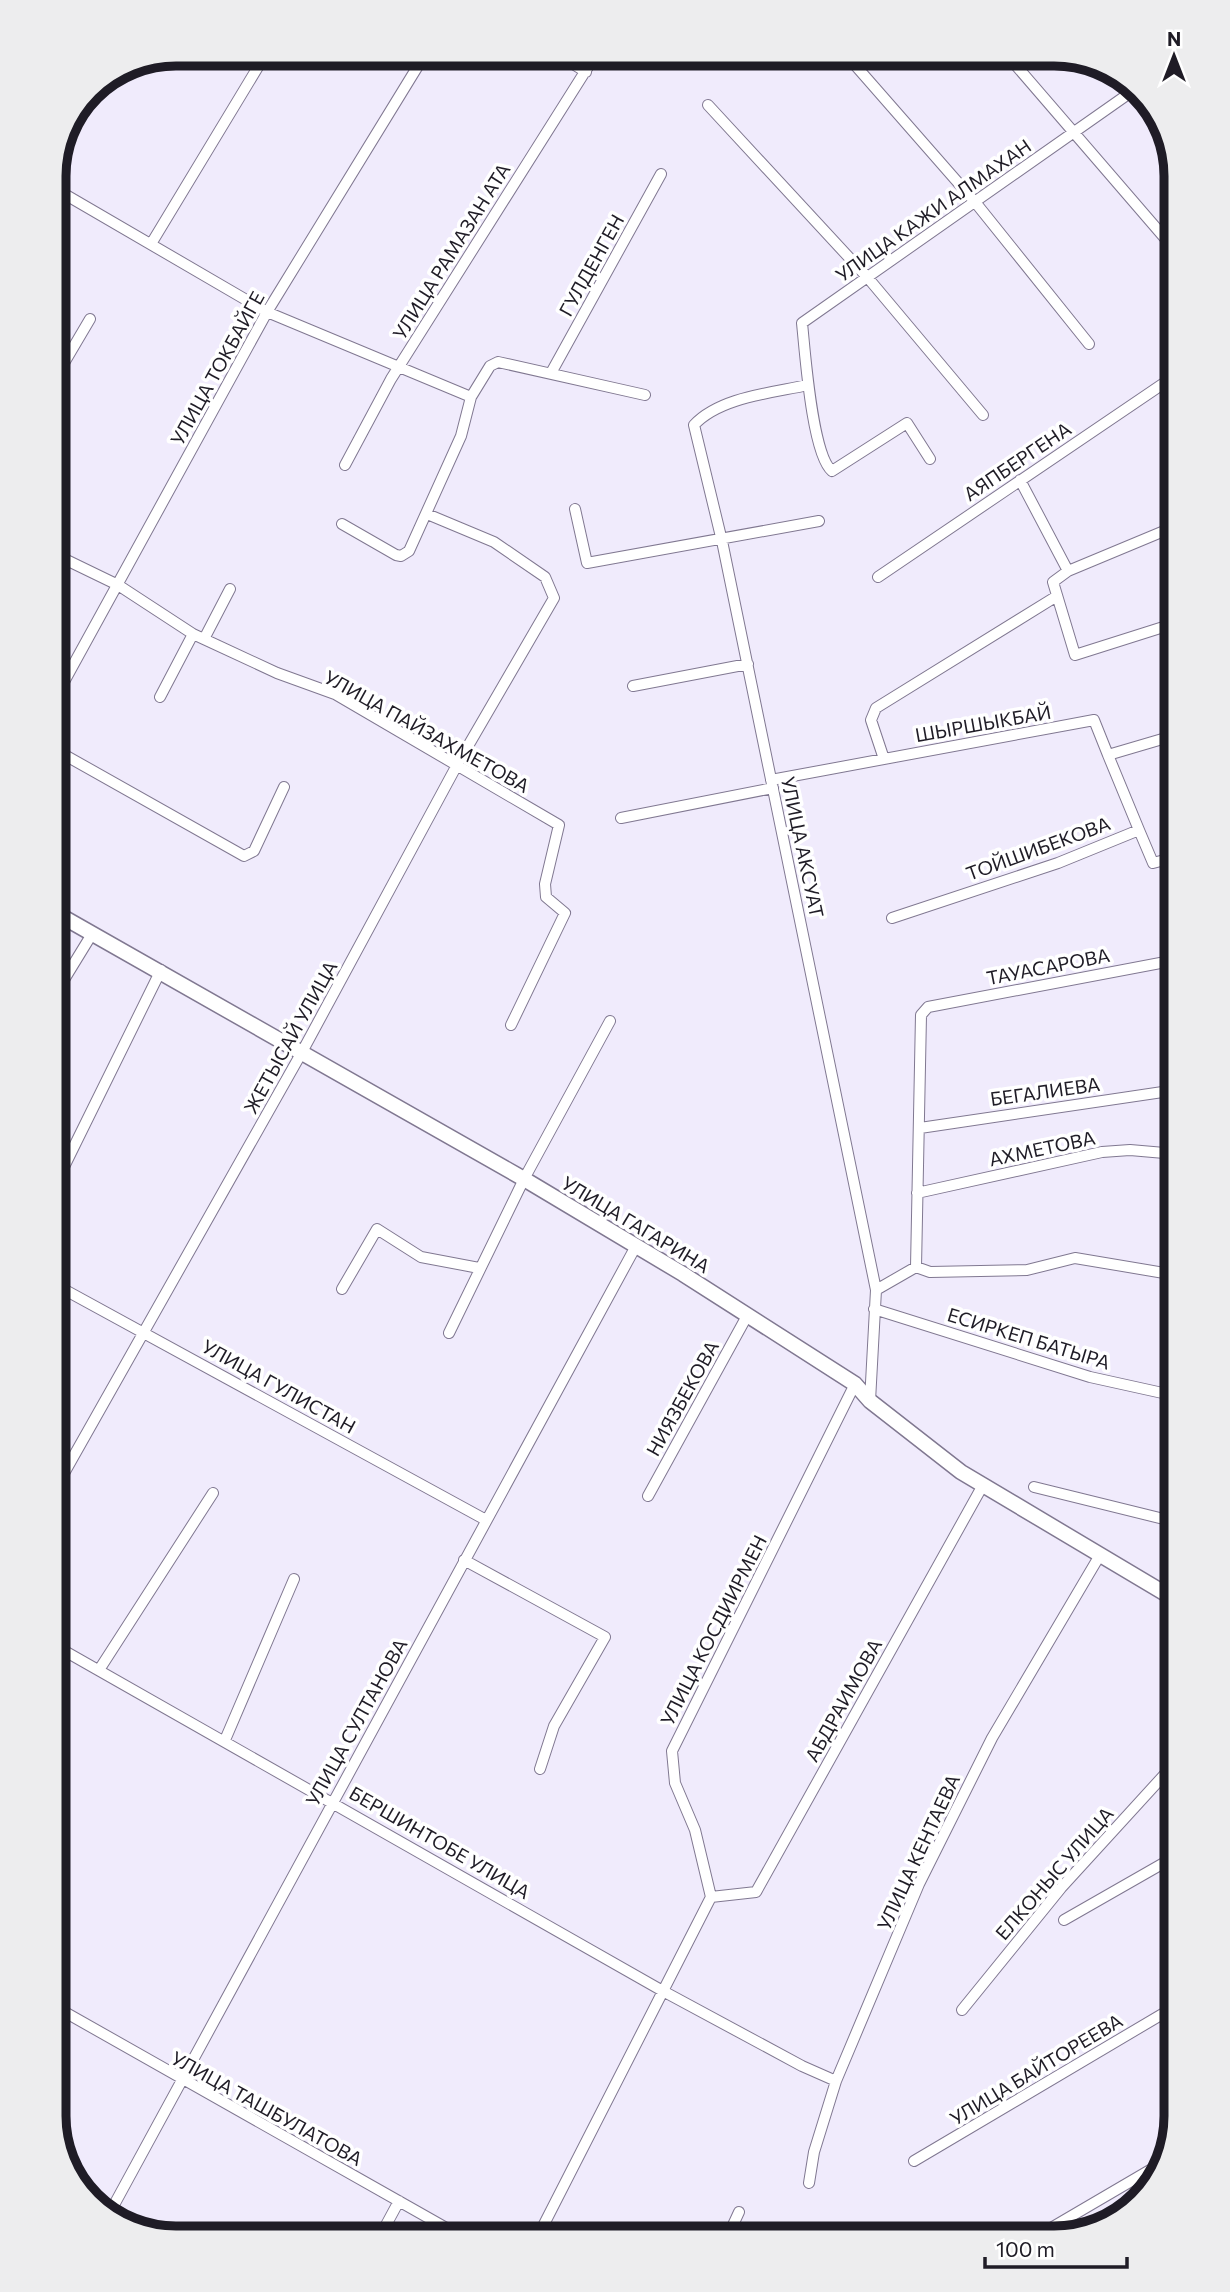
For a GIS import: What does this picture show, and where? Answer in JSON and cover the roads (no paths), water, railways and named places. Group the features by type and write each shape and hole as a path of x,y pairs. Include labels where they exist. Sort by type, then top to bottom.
{"main road":[{"name":"УЛИЦА ГАГАРИНА","path":"67,919 160,970 636,1246 855,1384 870,1401 983,1485 1164,1593"}],"street":[{"path":"151,244 259,66"},
{"name":"УЛИЦА ТОКБАЙГЕ","path":"67,677 267,312 418,66"},
{"path":"577,66 586,72"},
{"name":"УЛИЦА РАМАЗАН АТА","path":"345,465 399,366 589,66"},
{"path":"857,67 975,202 1089,344"},
{"path":"1018,67 1164,237"},
{"name":"УЛИЦА КАЖИ АЛМАХАН","path":"808,385 802,323 1127,95"},
{"path":"708,105 869,278 983,415"},
{"name":"ГУЛДЕНГЕН","path":"551,373 661,174"},
{"path":"67,195 267,312 471,397"},
{"path":"67,358 90,319"},
{"path":"342,524 401,556 409,551 461,436 471,397 490,366 498,362 645,396"},
{"name":"АЯПБЕРГЕНА","path":"878,576 1164,383"},
{"path":"808,385 826,467 832,471 907,423 930,458"},
{"name":"УЛИЦА АКСУАТ","path":"808,385 734,402 704,414 694,425 748,664 876,1290 870,1401"},
{"path":"1020,480 1068,571"},
{"path":"575,509 587,563 722,541 819,521"},
{"name":"ЖЕТЫСАЙ УЛИЦА","path":"66,1469 302,1052 457,765 554,598 545,577 494,542 427,514"},
{"path":"1164,531 1068,571 1053,582 1075,655 1164,626"},
{"name":"УЛИЦА ПАЙЗАХМЕТОВА","path":"67,560 118,585 193,634 277,673 335,694 380,723 559,825 545,884 546,897 565,914 511,1025"},
{"path":"204,639 230,589"},
{"path":"884,759 871,720 876,708 1058,596"},
{"path":"160,698 193,634"},
{"path":"633,686 748,664"},
{"name":"ШЫРШЫКБАЙ","path":"621,818 884,759 1094,720 1108,755"},
{"path":"1139,830 1108,755 1164,739"},
{"path":"67,756 244,856 254,851 284,787"},
{"name":"ТОЙШИБЕКОВА","path":"892,918 1058,863 1139,830 1153,863 1164,860"},
{"path":"67,975 92,934"},
{"name":"ТАУАСАРОВА","path":"920,1128 921,1015 928,1007 1164,962"},
{"path":"66,1162 160,970"},
{"path":"449,1333 524,1179 610,1021"},
{"name":"БЕГАЛИЕВА","path":"920,1128 1164,1092"},
{"path":"916,1268 920,1128"},
{"name":"АХМЕТОВА","path":"917,1193 1102,1152 1130,1150 1164,1153"},
{"path":"342,1289 377,1229 421,1257 479,1268"},
{"name":"УЛИЦА СУЛТАНОВА","path":"114,2206 636,1246"},
{"path":"876,1290 916,1268 930,1272 1027,1270 1075,1258 1164,1273"},
{"name":"УЛИЦА ГУЛИСТАН","path":"66,1291 486,1520"},
{"name":"ЕСИРКЕП БАТЫРА","path":"874,1309 1090,1377 1164,1393"},
{"name":"НИЯЗБЕКОВА","path":"648,1496 747,1316"},
{"name":"УЛИЦА КОСДИИРМЕН","path":"710,1897 695,1830 676,1783 672,1751 855,1384"},
{"name":"АБДРАИМОВА","path":"710,1897 756,1892 983,1485"},
{"path":"1034,1487 1164,1519"},
{"path":"99,1670 213,1493"},
{"name":"УЛИЦА КЕНТАЕВА","path":"808,2183 814,2152 836,2081 919,1884 992,1738 1100,1555"},
{"path":"464,1560 605,1637 554,1726 540,1769"},
{"path":"225,1740 294,1579"},
{"name":"БЕРШИНТОБЕ УЛИЦА","path":"66,1652 333,1800 662,1990 802,2066 836,2081"},
{"name":"ЕЛКОНЫС УЛИЦА","path":"962,2010 1061,1888 1164,1775"},
{"path":"1065,1920 1164,1863"},
{"path":"543,2225 710,1897"},
{"name":"УЛИЦА ТАШБУЛАТОВА","path":"66,2013 182,2081 442,2225"},
{"name":"УЛИЦА БАЙТОРЕЕВА","path":"914,2161 1164,2013"},
{"path":"1055,2226 1148,2171"},
{"path":"386,2225 399,2201"},
{"path":"732,2226 739,2211"}]}
